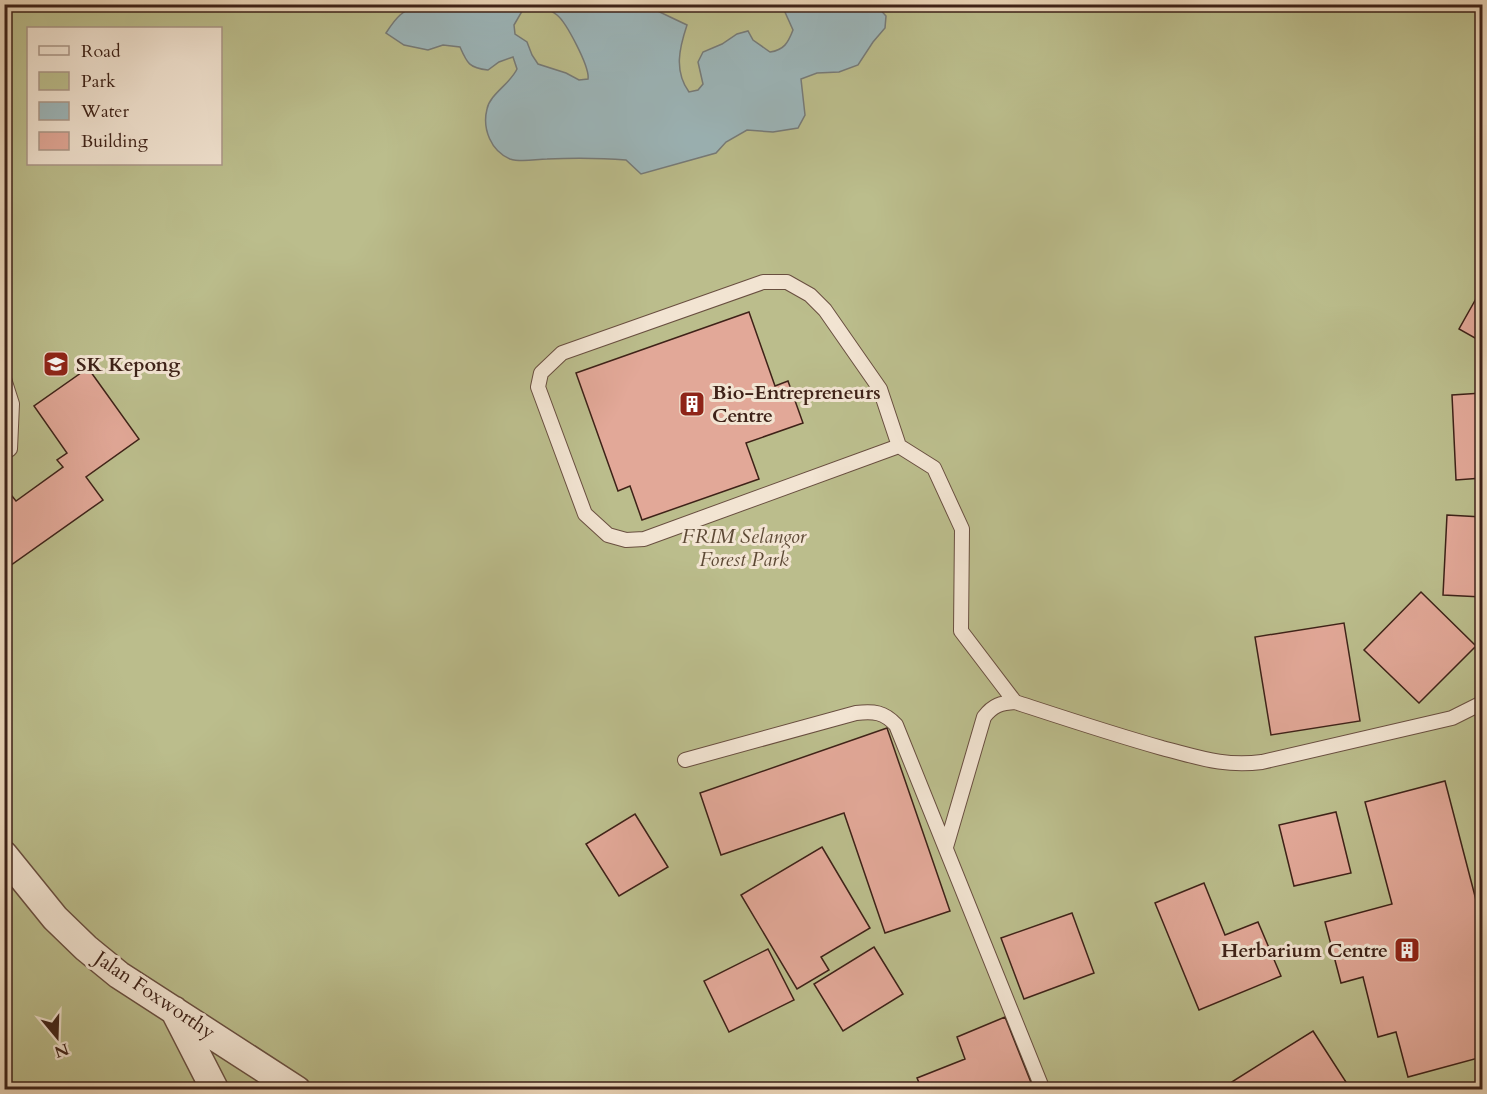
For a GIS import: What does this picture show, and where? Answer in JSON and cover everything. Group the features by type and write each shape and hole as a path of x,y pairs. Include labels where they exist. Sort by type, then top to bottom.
{"street":[{"name":"Jalan Foxworthy","path":"4,855 55,918 119,975 297,1089"},
{"path":"174,1009 215,1089"}],"lane":[{"path":"899,447 644,538 626,540 608,535 585,514 538,387 541,373 562,353 763,282 787,282 810,295 825,310 880,389 899,447 934,468 962,529 962,631 1015,702"},
{"path":"4,379 12,404 9,448 4,453"},
{"path":"946,848 984,717 992,707 1015,702 1124,737 1221,764 1242,765 1452,718 1482,703"},
{"path":"685,760 856,713 874,711 887,716 896,725 1043,1089"}],"green space":[{"name":"FRIM Selangor Forest Park","path":"5,5 1482,5 1482,1089 5,1089"}],"water":[{"path":"420,4 645,5 687,25 679,60 681,76 689,92 698,90 703,84 698,62 703,52 722,44 737,34 748,31 753,40 770,52 779,50 785,45 793,30 784,10 777,5 876,5 886,16 885,28 858,65 839,72 817,73 801,79 805,115 798,128 773,132 747,130 726,142 716,153 641,174 626,160 577,158 519,161 503,155 493,145 487,132 486,117 492,99 517,69 513,57 499,62 488,70 477,68 469,64 460,47 443,45 428,50 404,45 386,33 400,15","holes":["525,6 549,10 561,19 581,55 588,79 579,80 538,64 527,42 515,34 514,25"]}],"building":[{"path":"1482,288 1482,342 1459,329"},
{"name":"Bio-Entrepreneurs Centre","path":"749,312 775,386 788,381 803,423 746,443 759,479 642,520 630,486 618,491 576,373"},
{"path":"88,368 139,439 86,477 103,500 4,570 4,486 16,501 63,467 57,460 67,453 34,406"},
{"path":"1482,393 1482,478 1456,480 1452,395"},
{"path":"1447,515 1482,517 1482,597 1443,595"},
{"path":"1421,592 1476,646 1419,703 1364,650"},
{"path":"1344,623 1360,721 1271,735 1255,637"},
{"path":"887,728 950,911 885,933 844,813 721,855 700,793"},
{"name":"Herbarium Centre","path":"1445,781 1476,900 1482,898 1482,1057 1408,1077 1396,1032 1378,1037 1363,977 1341,983 1325,922 1392,904 1365,802"},
{"path":"1336,812 1351,873 1294,886 1279,825"},
{"path":"635,814 668,867 619,896 586,844"},
{"path":"822,847 870,928 821,957 829,970 797,989 741,895"},
{"path":"1204,883 1225,935 1258,922 1281,976 1199,1010 1155,903"},
{"path":"1072,913 1094,973 1024,999 1001,938"},
{"path":"874,947 903,994 843,1031 814,984"},
{"path":"768,949 794,1000 729,1032 704,981"},
{"path":"1005,1017 1034,1090 922,1090 917,1078 965,1059 957,1037"},
{"path":"1313,1031 1346,1082 1334,1090 1219,1090"}],"place":[{"name":"SK Kepong","path":"56,364"},
{"name":"Bio-Entrepreneurs Centre","path":"692,404"},
{"name":"Herbarium Centre","path":"1407,950"}]}
